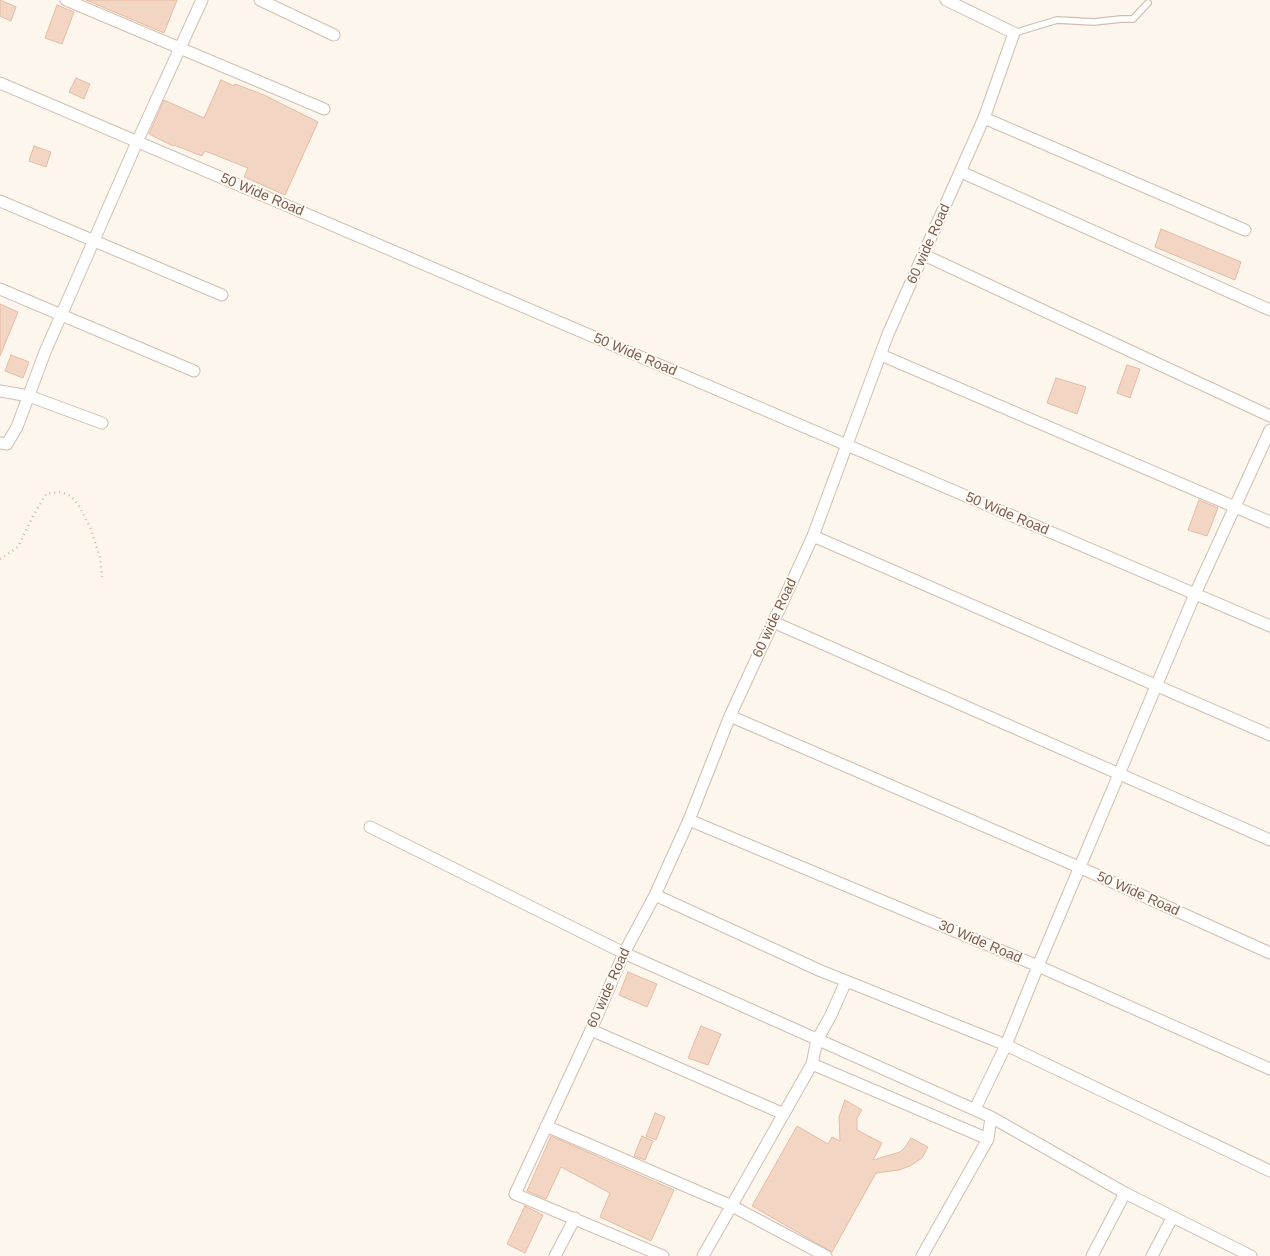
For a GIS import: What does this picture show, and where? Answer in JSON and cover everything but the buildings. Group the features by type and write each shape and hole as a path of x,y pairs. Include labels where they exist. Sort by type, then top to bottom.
{"street":[{"path":"66,0 324,109"},
{"path":"0,443 7,444 12,439 45,352 137,142 202,0"},
{"path":"260,0 334,35"},
{"path":"946,0 1014,33"},
{"name":"60 wide Road","path":"575,1218 515,1194 591,1030 624,953 689,820 730,716 814,536 888,334 984,118 1014,33"},
{"name":"50 Wide Road","path":"0,83 1270,626"},
{"path":"984,118 1245,230"},
{"path":"961,172 1270,310"},
{"path":"0,201 222,295"},
{"path":"924,255 1270,416"},
{"path":"0,289 194,371"},
{"path":"880,355 1270,522"},
{"path":"0,391 28,396 102,423"},
{"path":"975,1110 1006,1045 1195,594 1270,430"},
{"path":"814,536 1270,735"},
{"path":"773,622 1270,840"},
{"name":"50 Wide Road","path":"730,716 1270,953"},
{"name":"30 Wide Road","path":"689,820 1038,966 1270,1069"},
{"path":"370,827 624,953 991,1117 1125,1193 1251,1256"},
{"path":"654,895 846,981 1006,1045 1270,1171"},
{"path":"703,1256 812,1064 817,1040 831,1015 846,981"},
{"path":"591,1030 784,1114"},
{"path":"812,1064 988,1139"},
{"path":"922,1256 988,1139 991,1117"},
{"path":"546,1126 732,1206 826,1256"},
{"path":"1092,1256 1125,1193"},
{"path":"555,1256 575,1218 662,1256"},
{"path":"1152,1256 1172,1218"}],"lane":[{"path":"1014,33 1057,20 1094,22 1133,19 1148,3"}],"path":[{"path":"0,558 18,547 46,494 60,492 71,496 79,506 90,527 100,558 102,577"}]}
